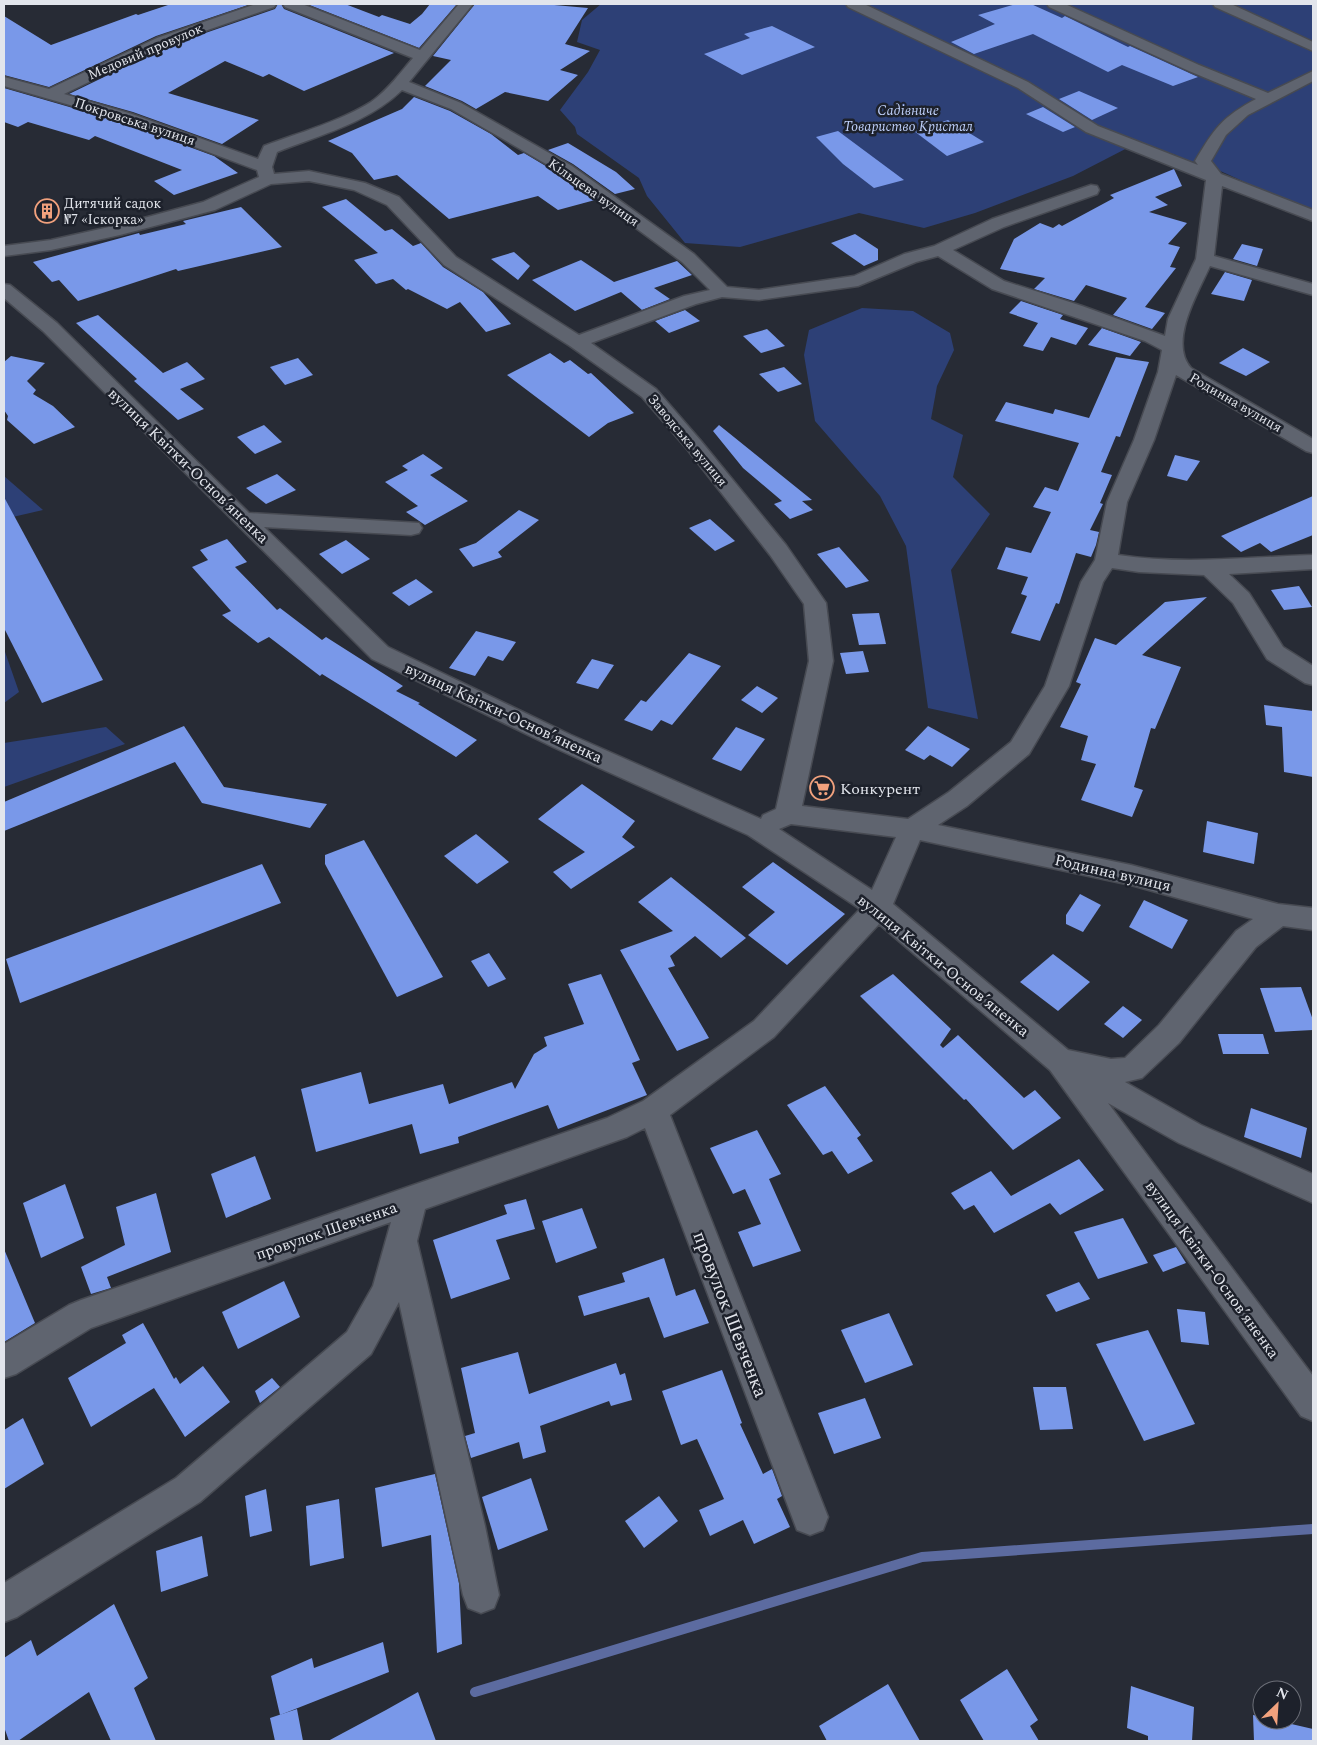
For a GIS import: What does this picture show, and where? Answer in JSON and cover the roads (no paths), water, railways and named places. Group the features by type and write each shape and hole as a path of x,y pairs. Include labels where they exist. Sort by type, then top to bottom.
{"street":[{"name":"Медовий провулок","path":"52,94 162,41 270,4"},
{"path":"290,4 422,56"},
{"path":"184,137 270,149 341,122 376,105 399,84 466,4"},
{"path":"853,4 1024,85 1092,129 1313,216"},
{"path":"1054,4 1194,68 1267,98"},
{"path":"1220,4 1313,47"},
{"path":"912,829 958,799 1020,748 1057,686 1092,582 1106,560 1117,502 1144,440 1168,372 1177,319 1205,259 1216,177 1204,162 1220,132 1243,112 1313,75"},
{"name":"Покровська вулиця","path":"4,81 52,94 184,137 266,173"},
{"name":"Кільцева вулиця","path":"399,84 456,106 566,169 688,258 722,292"},
{"path":"4,251 51,245 129,228 209,206 266,173 270,149"},
{"name":"Заводська вулиця","path":"266,173 309,176 359,186 393,201 450,261 577,342 649,393 694,445 772,543 815,603 821,661 798,760 788,814"},
{"path":"577,342 690,300 722,292 759,296 858,280 910,258 940,250 998,223 1091,190"},
{"path":"940,250 998,285 1144,334 1171,348"},
{"path":"1205,259 1313,290"},
{"name":"вулиця Квітки-Основʼяненка","path":"4,289 50,327 380,653 562,741 757,828 878,907 1060,1061 1190,1134 1313,1188"},
{"name":"Родинна вулиця","path":"1171,348 1177,364 1184,372 1313,447"},
{"path":"245,519 411,528"},
{"path":"1106,560 1139,565 1210,568 1313,562"},
{"path":"1210,568 1241,598 1275,653 1313,678"},
{"path":"757,828 788,814"},
{"name":"Родинна вулиця","path":"788,814 912,829 1131,874 1278,915 1313,919"},
{"name":"провулок Шевченка","path":"4,1362 81,1316 616,1128 653,1110 764,1029 878,907 912,829"},
{"path":"1060,1061 1112,1072 1132,1069 1169,1034 1246,939 1278,915"},
{"name":"вулиця Квітки-Основʼяненка","path":"1060,1061 1313,1404"},
{"name":"провулок Шевченка","path":"653,1110 810,1517"},
{"path":"4,1604 188,1490 359,1343 388,1291 412,1200"},
{"path":"402,1240 481,1595"}],"waterway":[{"path":"475,1692 922,1557 1313,1529"}],"place":[{"name":"Дитячий садок №7 «Іскорка»","path":"47,211"},
{"name":"Конкурент","path":"822,788"}],"park label":[{"name":"Садівниче Товариство Кристал","path":"908,118"}]}
